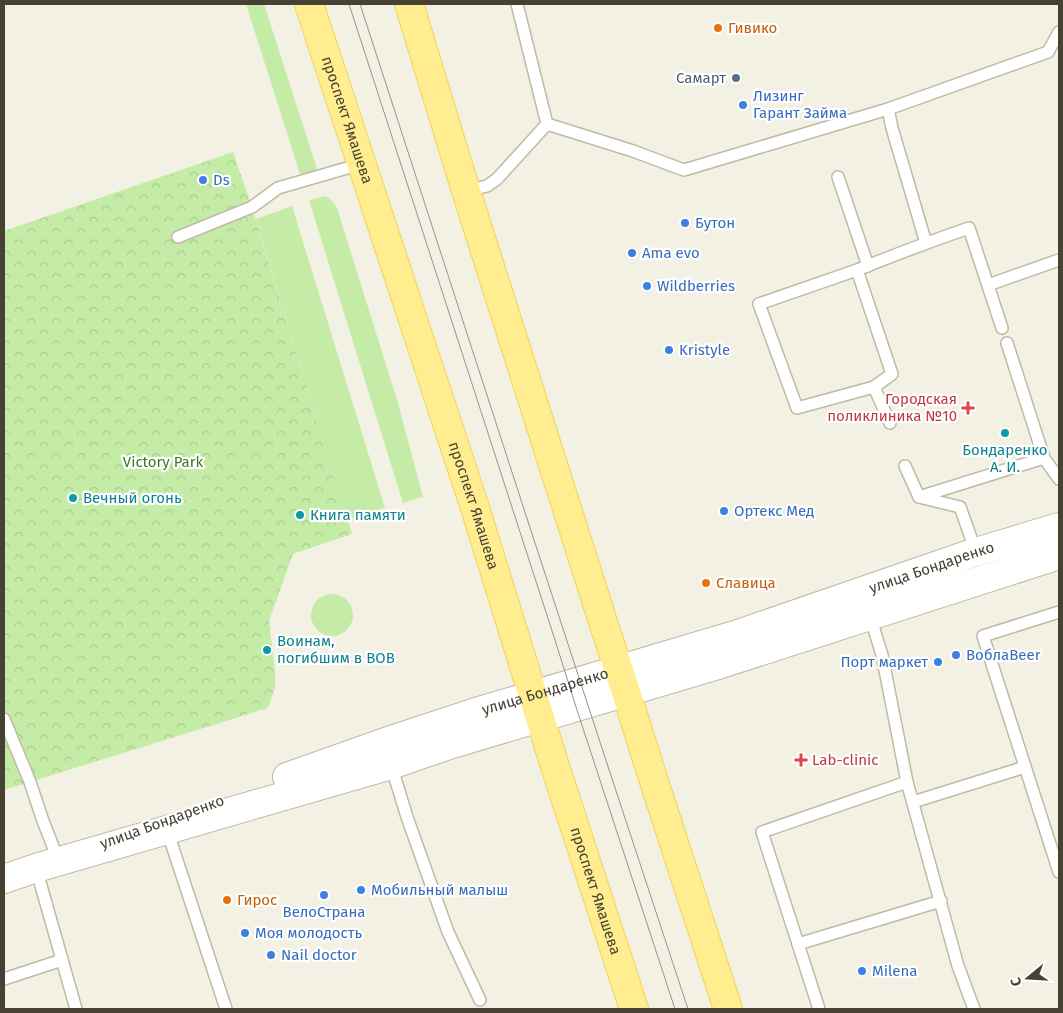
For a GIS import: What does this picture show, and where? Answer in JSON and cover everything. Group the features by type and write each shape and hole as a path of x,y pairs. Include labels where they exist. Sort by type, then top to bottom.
{"main road":[{"name":"проспект Ямашева","path":"308,4 478,519 634,1009"},
{"path":"409,4 466,192 728,1009"}],"street":[{"name":"улица Бондаренко","path":"4,879 394,739 537,706 622,681 735,635 976,552 1059,527"},
{"name":"улица Бондаренко","path":"622,681 720,664 1059,555"},
{"name":"улица Бондаренко","path":"47,864 391,765 452,744 537,706"}],"lane":[{"path":"517,4 547,124"},
{"path":"547,124 632,150 684,170 888,109 1054,50 1059,32"},
{"path":"888,109 926,243"},
{"path":"466,192 487,186 497,179 547,124"},
{"path":"178,237 252,208 278,188 361,164"},
{"path":"838,177 862,268 892,374 874,387 797,408 759,304 862,268 969,228 1002,328"},
{"path":"988,285 1059,260"},
{"path":"1007,343 1044,458 1059,479"},
{"path":"874,387 890,423"},
{"path":"920,497 1044,458"},
{"path":"905,466 920,497"},
{"path":"920,497 960,506 976,552"},
{"path":"1059,612 983,636 1059,872"},
{"path":"870,616 882,655 907,782 971,1008"},
{"path":"4,719 30,782 43,822 47,864 62,960 76,1009"},
{"path":"391,765 407,817 448,932 480,1000"},
{"path":"913,802 1025,767"},
{"path":"819,1009 762,832 907,782"},
{"path":"167,830 226,1009"},
{"path":"798,944 940,901"},
{"path":"4,978 62,960"}],"green space":[{"path":"246,4 264,4 317,169 311,174 300,174"},
{"name":"Victory Park","path":"233,152 252,207 352,534 293,554 269,621 275,687 268,708 4,790 4,231"},
{"path":"326,196 337,208 398,403 423,497 403,503 309,200"},
{"path":"292,206 385,508 348,520 352,534 256,219"},
{"path":"328,594 336,594 347,600 353,615 347,630 336,636 328,636 317,630 311,619 311,611 317,600"}],"tram line":[{"path":"349,4 675,1009"},
{"path":"360,4 688,1009"}],"place":[{"name":"Гивико","path":"718,28"},
{"name":"Самарт","path":"736,78"},
{"name":"Лизинг Гарант Займа","path":"743,105"},
{"name":"Ds","path":"203,180"},
{"name":"Бутон","path":"685,223"},
{"name":"Ama evo","path":"632,253"},
{"name":"Wildberries","path":"647,286"},
{"name":"Kristyle","path":"669,350"},
{"name":"Городская поликлиника №10","path":"968,408"},
{"name":"Бондаренко А. И.","path":"1005,433"},
{"name":"Вечный огонь","path":"73,498"},
{"name":"Ортекс Мед","path":"724,511"},
{"name":"Книга памяти","path":"300,515"},
{"name":"Славица","path":"706,583"},
{"name":"Воинам, погибшим в ВОВ","path":"267,650"},
{"name":"ВоблаBeer","path":"956,655"},
{"name":"Порт маркет","path":"938,662"},
{"name":"Lab-clinic","path":"801,760"},
{"name":"Мобильный малыш","path":"361,890"},
{"name":"ВелоСтрана","path":"324,895"},
{"name":"Гирос","path":"227,900"},
{"name":"Моя молодость","path":"245,933"},
{"name":"Nail doctor","path":"271,955"},
{"name":"Milena","path":"862,971"}]}
